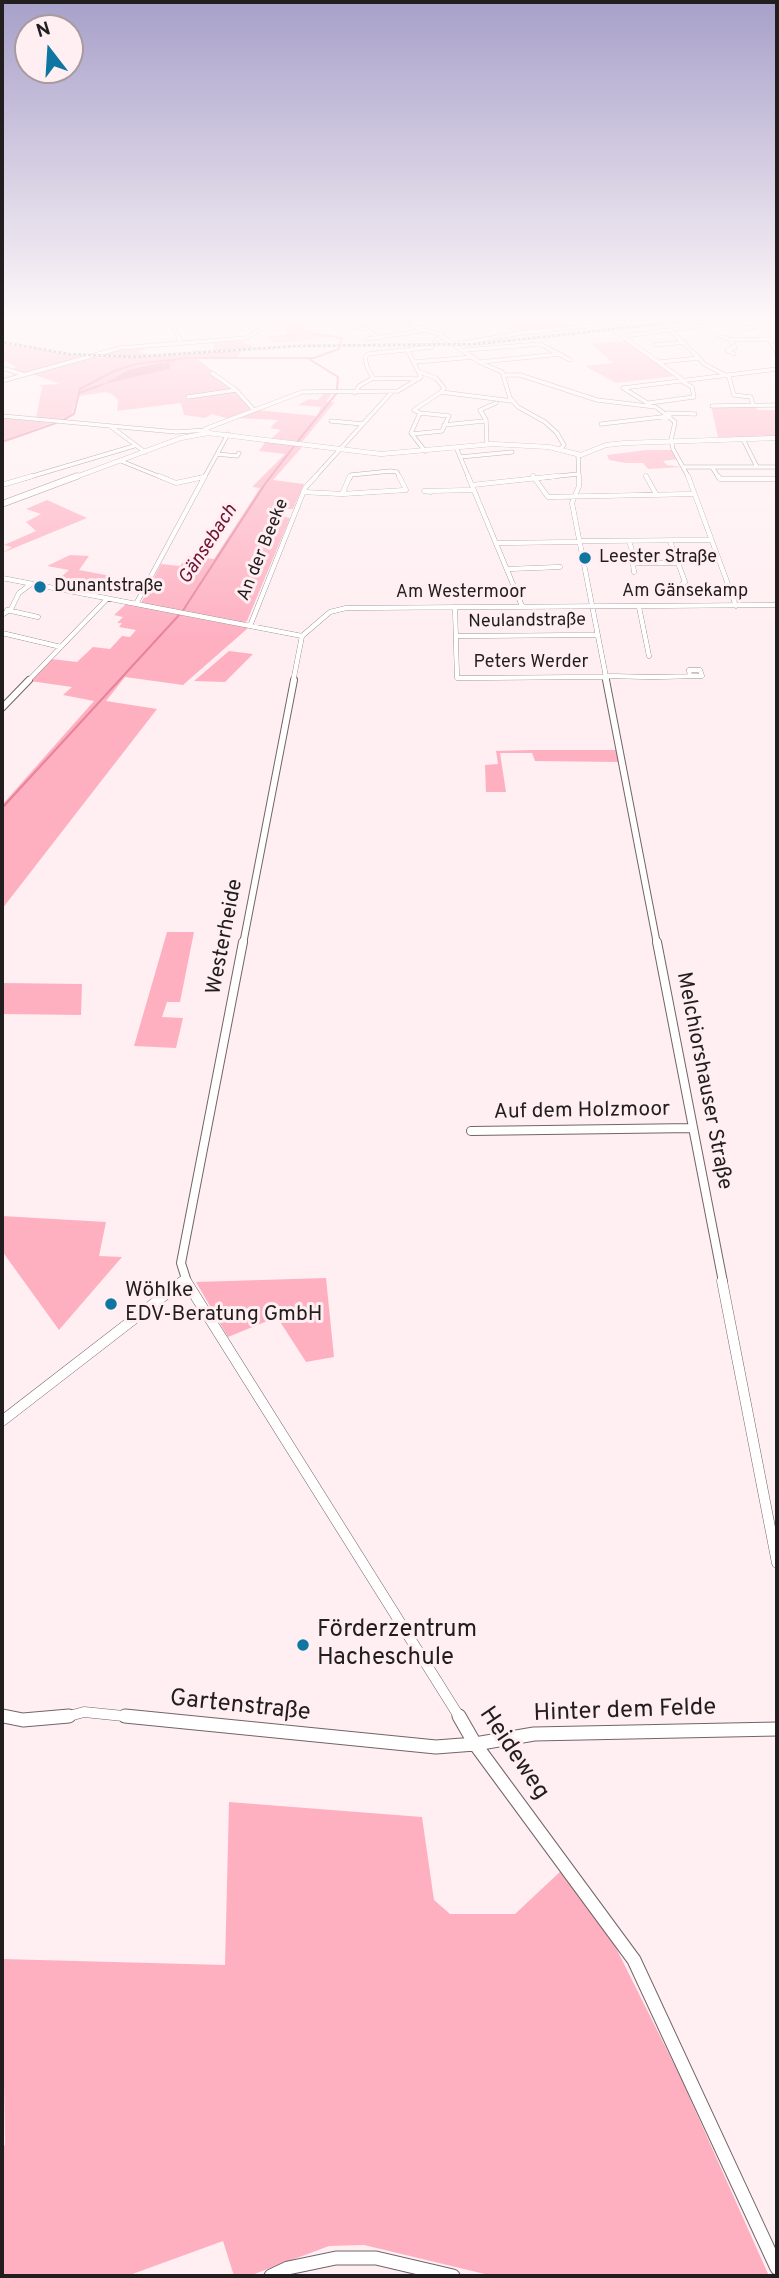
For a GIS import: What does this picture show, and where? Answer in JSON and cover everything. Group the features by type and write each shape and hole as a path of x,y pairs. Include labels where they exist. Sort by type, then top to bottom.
{"main road":[{"path":"2,504 207,431 381,454 487,444 560,449 578,455 610,444 777,438"}],"street":[{"path":"103,425 176,432 207,431 220,425"},
{"name":"An der Beeke","path":"250,626 303,492 362,425"},
{"path":"413,425 412,434 425,451"},
{"path":"412,434 442,431 444,425"},
{"path":"485,425 487,444"},
{"path":"546,425 556,432 564,445 560,449"},
{"path":"674,425 670,440 684,467 736,606"},
{"path":"110,426 108,428 145,452"},
{"path":"136,604 228,434"},
{"path":"743,439 757,467"},
{"path":"2,485 134,446"},
{"path":"456,447 522,606"},
{"path":"460,457 512,452"},
{"path":"217,454 237,456 239,453"},
{"path":"578,455 579,486 572,503 592,606"},
{"path":"121,461 176,483 204,477"},
{"path":"684,467 777,467"},
{"path":"712,467 720,479 777,479"},
{"path":"303,492 342,494 406,489 397,472 390,471 351,475 342,494"},
{"path":"431,492 534,476 578,474"},
{"path":"534,476 546,497 694,494"},
{"path":"646,476 656,494"},
{"path":"496,543 711,540"},
{"path":"629,541 636,563 633,564 635,572"},
{"path":"670,541 685,582 682,584"},
{"path":"636,563 678,563"},
{"path":"508,569 560,567"},
{"path":"2,578 302,636"},
{"path":"2,615 17,602 19,593 31,584"},
{"path":"2,708 107,598"},
{"name":"Am Gänsekamp","path":"592,606 777,605"},
{"name":"Am Westermoor","path":"302,636 330,612 346,608 592,606"},
{"name":"Melchiorshauser Straße","path":"592,606 777,1563"},
{"path":"455,607 456,636"},
{"path":"639,607 649,656"},
{"path":"2,609 38,617"},
{"path":"2,633 61,647"},
{"name":"Neulandstraße","path":"456,636 598,635"},
{"name":"Westerheide","path":"185,1279 181,1263 302,636"},
{"name":"Peters Werder","path":"456,636 457,678 690,676"},
{"name":"Auf dem Holzmoor","path":"471,1131 693,1128"},
{"path":"2,1421 185,1279"},
{"name":"Heideweg","path":"185,1279 438,1679 475,1744 634,1960 777,2268"},
{"name":"Gartenstraße","path":"2,1716 23,1720 58,1719 85,1712 424,1746 475,1744"},
{"name":"Hinter dem Felde","path":"475,1744 534,1734 777,1729"},
{"path":"271,2276 288,2268 336,2258 376,2258 453,2276"}],"shaded area":[{"path":"2,425 45,425 2,441"},
{"path":"273,425 316,425 302,442 272,438 281,430 270,428"},
{"path":"715,425 777,425 777,437 718,437"},
{"path":"266,441 304,445 273,480 304,484 293,509 280,509 280,516 290,518 247,621 241,623 141,603 161,564 180,566 188,556 214,559 260,488 252,487 285,454 259,451"},
{"path":"672,450 679,459 663,461 667,465 682,467 648,469 643,463 609,460 607,455"},
{"path":"47,500 87,518 2,553 12,547 4,545 36,531 26,522 41,514 26,509"},
{"path":"70,555 89,556 79,570 111,576 106,587 60,578 69,570 47,566"},
{"path":"126,604 248,628 183,685 125,677 106,701 157,709 2,909 2,805 94,701 63,695 72,687 30,681 51,659 77,662 93,647 110,649 122,636 130,637 136,630 119,627 122,623 117,623 123,617 114,615"},
{"path":"229,651 253,654 225,682 194,681"},
{"path":"616,750 619,762 535,761 532,753 500,753 506,792 486,792 485,765 498,764 496,751"},
{"path":"167,932 194,932 180,1002 167,1002 162,1017 183,1018 176,1048 134,1046"},
{"path":"2,983 82,984 81,1015 2,1014"},
{"path":"2,1216 106,1222 99,1256 122,1257 59,1330 2,1251"},
{"path":"326,1278 334,1357 306,1362 277,1317 228,1337 196,1282"},
{"path":"229,1802 422,1817 434,1900 450,1914 515,1914 563,1869 610,1936 679,2074 769,2276 493,2276 364,2245 329,2246 249,2276 234,2276 223,2241 127,2276 2,2276 2,2146 5,2145 2,1959 225,1965"}],"waterway":[{"path":"2,442 49,425"},
{"name":"Gänsebach","path":"298,441 311,425"},
{"name":"Gänsebach","path":"182,612 265,484 295,445"},
{"name":"Gänsebach","path":"2,808 180,614"}],"place":[{"name":"Leester Straße","path":"585,558"},
{"name":"Dunantstraße","path":"40,587"},
{"name":"Wöhlke EDV-Beratung GmbH","path":"111,1304"},
{"name":"Förderzentrum Hacheschule","path":"303,1645"}]}
